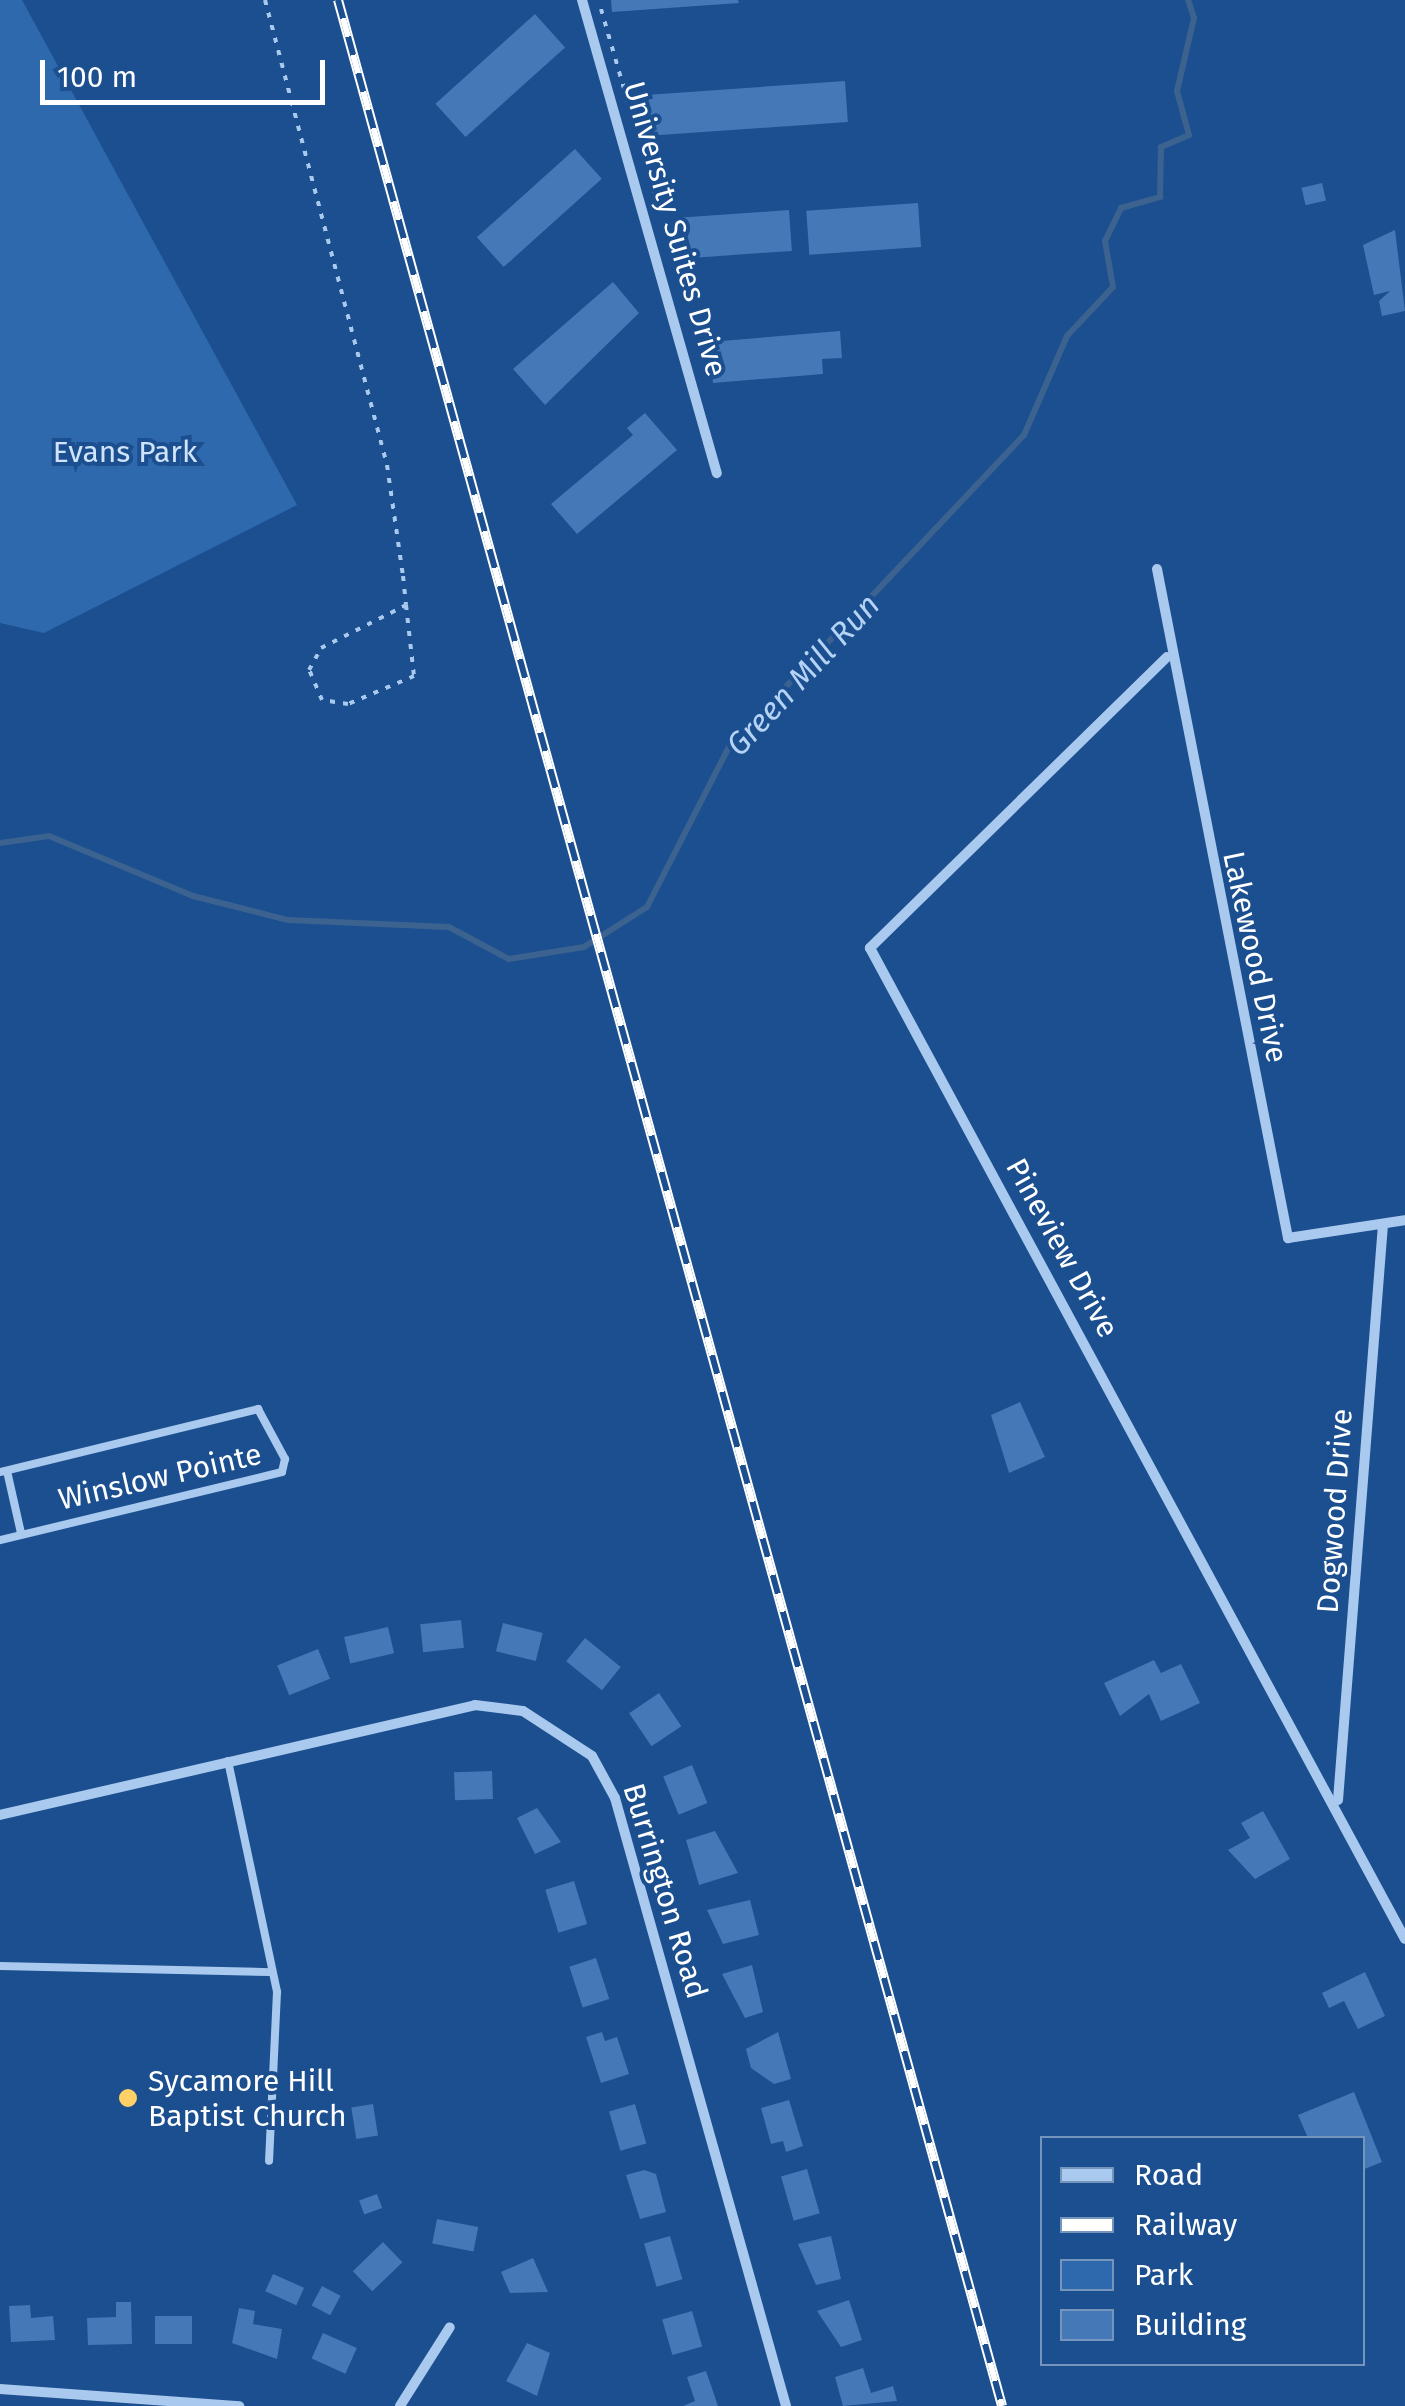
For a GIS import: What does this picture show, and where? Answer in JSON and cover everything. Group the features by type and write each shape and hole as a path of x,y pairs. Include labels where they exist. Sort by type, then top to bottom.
{"street":[{"name":"University Suites Drive","path":"582,0 716,472"},
{"name":"Lakewood Drive","path":"1157,569 1167,658 1288,1238 1405,1220"},
{"name":"Pineview Drive","path":"1167,658 870,948 1338,1801 1405,1939"},
{"name":"Dogwood Drive","path":"1338,1801 1383,1225"},
{"name":"Burrington Road","path":"0,1814 474,1705 523,1712 592,1756 616,1798 786,2406"},
{"path":"400,2406 450,2327"},
{"path":"0,2390 112,2401 240,2406"}],"lane":[{"name":"Winslow Pointe","path":"0,1540 282,1472 285,1459 258,1409 4,1472 22,1533"},
{"path":"228,1760 277,1992 270,2161"},
{"path":"0,1966 270,1972"}],"path":[{"path":"265,0 386,464 406,605 414,676 348,704 322,700 308,670 321,648 406,605"}],"green space":[{"name":"Evans Park","path":"0,0 22,0 297,505 44,633 0,623"}],"building":[{"path":"611,0 738,0 739,3 612,12"},
{"path":"535,14 565,47 466,137 435,104"},
{"path":"845,81 848,122 649,136 646,95"},
{"path":"575,149 602,179 504,267 477,237"},
{"path":"1322,183 1326,201 1306,205 1302,188"},
{"path":"918,203 921,247 809,255 806,211"},
{"path":"789,210 792,251 681,259 678,218"},
{"path":"1395,230 1405,311 1382,316 1379,301 1390,291 1374,295 1363,245"},
{"path":"613,282 639,313 545,405 513,369"},
{"path":"840,331 842,358 822,359 823,374 713,383 709,342"},
{"path":"645,413 677,450 577,534 551,504 633,435 627,428"},
{"path":"1020,1402 1045,1457 1009,1473 991,1415"},
{"path":"461,1620 464,1648 423,1652 420,1624"},
{"path":"503,1623 543,1633 536,1661 496,1651"},
{"path":"388,1627 394,1653 350,1663 344,1637"},
{"path":"585,1638 621,1667 602,1690 566,1661"},
{"path":"318,1649 330,1679 289,1695 277,1665"},
{"path":"1154,1660 1161,1673 1181,1664 1200,1703 1161,1721 1149,1694 1120,1716 1104,1683"},
{"path":"659,1693 681,1726 652,1746 629,1713"},
{"path":"692,1765 707,1803 679,1815 663,1777"},
{"path":"492,1771 493,1799 455,1800 454,1772"},
{"path":"537,1808 561,1842 535,1854 517,1818"},
{"path":"1263,1811 1290,1859 1255,1879 1228,1850 1250,1838 1241,1823"},
{"path":"715,1831 738,1873 699,1885 686,1840"},
{"path":"574,1881 587,1924 558,1933 545,1890"},
{"path":"750,1900 759,1935 723,1944 707,1910"},
{"path":"596,1958 609,1999 583,2008 569,1967"},
{"path":"752,1965 763,2012 745,2018 722,1974"},
{"path":"1365,1972 1385,2016 1358,2029 1344,2001 1329,2008 1322,1993"},
{"path":"602,2032 605,2041 617,2037 629,2074 601,2083 586,2037"},
{"path":"778,2032 791,2079 774,2084 751,2068 746,2049"},
{"path":"1354,2092 1382,2162 1365,2169 1365,2136 1307,2136 1298,2115"},
{"path":"789,2100 803,2146 786,2152 783,2141 771,2144 761,2108"},
{"path":"373,2104 378,2136 356,2139 351,2107"},
{"path":"635,2104 646,2143 620,2151 609,2111"},
{"path":"807,2169 820,2213 794,2221 781,2176"},
{"path":"644,2170 656,2174 666,2212 640,2219 626,2175"},
{"path":"377,2194 382,2208 364,2215 359,2200"},
{"path":"437,2219 478,2227 473,2252 432,2244"},
{"path":"670,2236 682,2279 656,2287 644,2243"},
{"path":"831,2236 841,2279 816,2285 798,2244"},
{"path":"383,2242 402,2262 372,2291 353,2271"},
{"path":"533,2258 548,2292 510,2293 501,2272"},
{"path":"273,2274 304,2288 296,2305 265,2291"},
{"path":"322,2286 341,2296 330,2315 312,2305"},
{"path":"849,2300 862,2340 841,2347 817,2311"},
{"path":"116,2302 131,2302 132,2344 88,2345 87,2318 116,2317"},
{"path":"30,2305 31,2318 53,2316 55,2340 11,2342 9,2306"},
{"path":"239,2308 255,2311 253,2324 282,2329 277,2359 232,2343"},
{"path":"692,2311 702,2347 672,2355 662,2320"},
{"path":"155,2316 192,2316 192,2344 155,2344"},
{"path":"323,2333 357,2348 345,2374 312,2359"},
{"path":"527,2343 550,2353 537,2396 506,2381"},
{"path":"863,2368 871,2393 893,2386 897,2401 843,2406 835,2377"},
{"path":"706,2371 718,2406 683,2406 695,2401 687,2377"}],"waterway":[{"name":"Green Mill Run","path":"0,843 49,836 193,896 288,920 449,927 509,959 584,947 647,907 729,747 1024,435 1067,336 1113,287 1105,241 1121,208 1160,197 1161,147 1189,135 1177,91 1194,18 1188,0"}],"railway":[{"path":"338,0 1002,2406"}],"place":[{"name":"Sycamore Hill Baptist Church","path":"128,2098"}]}
